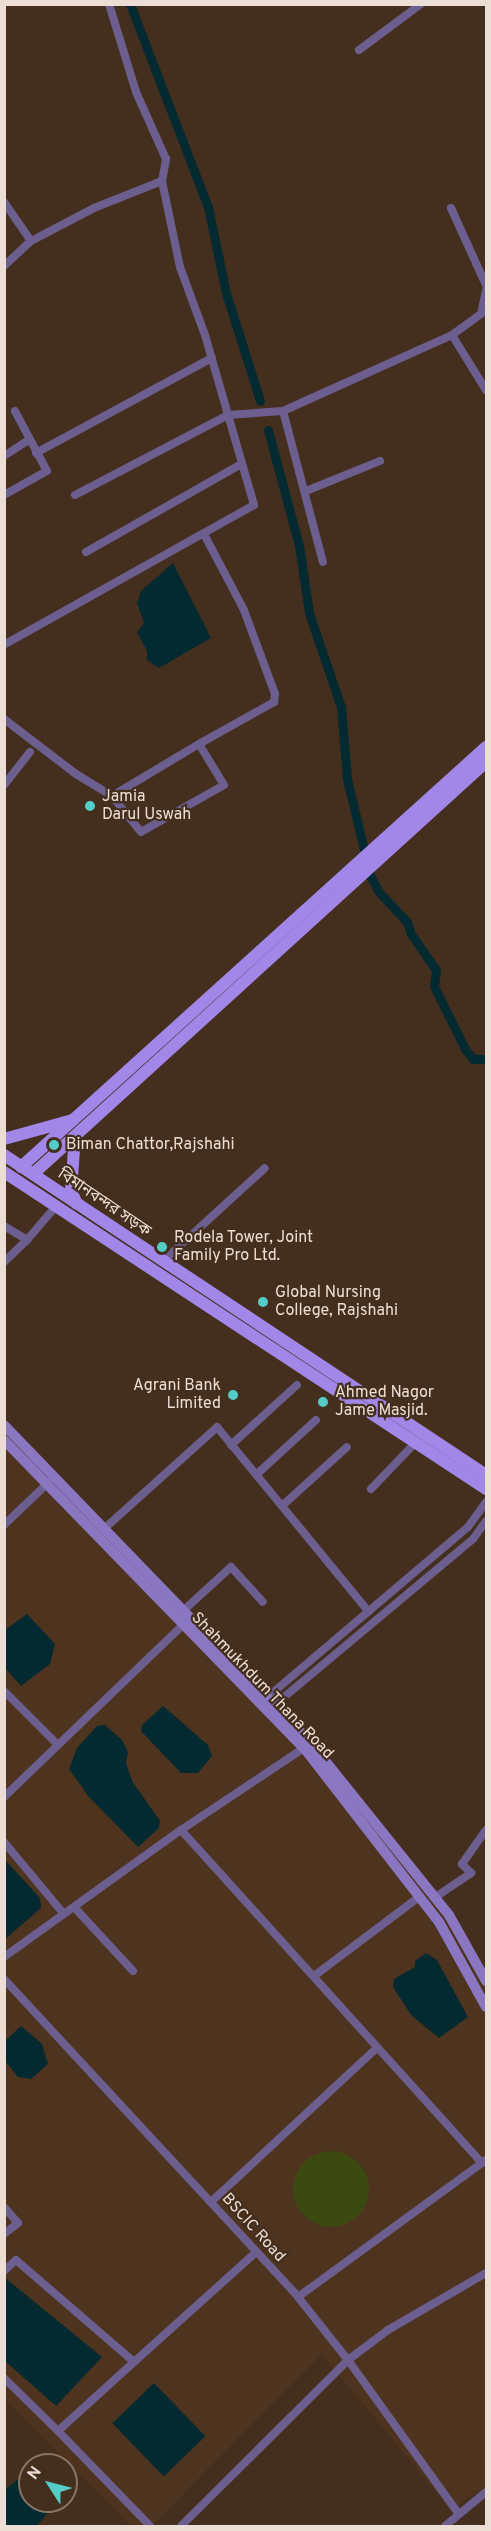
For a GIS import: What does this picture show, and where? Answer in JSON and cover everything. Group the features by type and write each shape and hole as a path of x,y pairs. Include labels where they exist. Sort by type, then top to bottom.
{"main road":[{"path":"378,854 486,747"},
{"path":"21,1167 486,762"},
{"path":"33,1174 357,873"},
{"path":"4,1139 77,1119"},
{"path":"75,1136 71,1173 77,1204"},
{"name":"বিমানবন্দর সড়ক","path":"4,1155 486,1475"},
{"name":"বিমানবন্দর সড়ক","path":"4,1172 486,1489"},
{"name":"Shahmukhdum Thana Road","path":"4,1425 51,1481 182,1625 269,1703 420,1896 451,1940 486,2007"},
{"name":"Shahmukhdum Thana Road","path":"4,1440 105,1528 188,1613 269,1703 434,1898 461,1934 486,1981"}],"street":[{"path":"4,645 254,506 240,465 212,358 180,267 162,181 166,159 136,92 109,4"},
{"path":"359,50 421,4"},
{"path":"4,266 31,241 94,208 162,181"},
{"path":"4,202 31,241"},
{"path":"451,208 486,285"},
{"path":"75,495 228,415 283,411 452,335 481,314 486,291"},
{"path":"452,335 486,390"},
{"path":"36,453 212,358"},
{"path":"4,495 47,471 15,411"},
{"path":"283,411 323,562"},
{"path":"4,456 29,440"},
{"path":"306,491 380,461"},
{"path":"86,552 240,465"},
{"path":"112,796 274,702 275,694 244,610 204,534"},
{"path":"4,719 76,774 112,796 141,832 220,788 225,782 199,744"},
{"path":"4,785 30,752"},
{"path":"162,1262 210,1214 265,1168"},
{"path":"4,1262 27,1240 56,1206"},
{"path":"4,1226 27,1240"},
{"path":"231,1445 297,1385"},
{"path":"257,1474 316,1420"},
{"path":"105,1528 217,1427 369,1612"},
{"path":"372,1489 416,1442"},
{"path":"283,1505 347,1447"},
{"path":"4,1525 51,1481"},
{"path":"269,1703 369,1612 468,1527 486,1502"},
{"path":"269,1703 473,1539 486,1521"},
{"path":"4,1797 182,1625 188,1613 231,1567 263,1602"},
{"path":"4,1691 58,1745"},
{"path":"4,1957 182,1830 304,1748"},
{"path":"182,1830 377,2048 484,2162 298,2297"},
{"path":"434,1898 471,1873 462,1864 486,1830"},
{"path":"4,1842 63,1913"},
{"path":"314,1976 420,1896"},
{"path":"74,1907 133,1971"},
{"name":"BSCIC Road","path":"4,1979 298,2297 348,2360 458,2513"},
{"path":"211,2202 377,2048"},
{"path":"4,2207 18,2223 4,2234"},
{"path":"58,2432 256,2252"},
{"path":"4,2271 16,2260 134,2362"},
{"path":"181,2526 348,2360 388,2330 486,2273"},
{"path":"4,2378 150,2526"},
{"path":"445,2526 486,2492"}],"shaded area":[{"path":"4,1428 308,1742 446,1916 486,1989 486,2486 451,2510 322,2354 151,2526 131,2526 78,2473 78,2453 59,2453 5,2399"}],"green space":[{"path":"324,2151 338,2151 352,2157 363,2168 367,2174 369,2189 367,2204 358,2216 346,2225 324,2227 310,2221 299,2210 293,2196 293,2182 299,2168 310,2157"}],"water":[{"path":"173,563 211,638 159,668 147,660 147,651 137,632 144,623 137,603 141,591"},
{"path":"27,1614 55,1644 50,1664 21,1686 5,1668 5,1630"},
{"path":"163,1706 208,1745 212,1756 198,1773 181,1773 141,1731 142,1725"},
{"path":"105,1725 122,1740 128,1752 126,1763 132,1781 160,1821 159,1828 138,1847 89,1797 69,1769 77,1748 97,1726"},
{"path":"5,1860 40,1898 41,1908 5,1939"},
{"path":"426,1953 437,1960 468,2017 439,2038 411,2015 393,1987 394,1979 415,1967 415,1961"},
{"path":"21,2026 42,2044 48,2064 31,2079 18,2077 5,2061 5,2041"},
{"path":"4,2277 102,2357 56,2406 5,2361"},
{"path":"154,2383 205,2436 164,2477 112,2423"},
{"path":"18,2479 18,2513 47,2513 37,2526 5,2526 5,2490"}],"waterway":[{"path":"130,4 208,207 226,293 260,401"},
{"path":"268,430 299,546 309,613 341,707 347,779 370,875 378,891 407,922 411,934 436,970 434,986 465,1049 473,1059 486,1059"}],"place":[{"name":"Jamia Darul Uswah","path":"90,806"},
{"name":"Biman Chattor,Rajshahi","path":"54,1145"},
{"name":"Rodela Tower, Joint Family Pro Ltd.","path":"162,1247"},
{"name":"Global Nursing College, Rajshahi","path":"263,1302"},
{"name":"Agrani Bank Limited","path":"233,1395"},
{"name":"Ahmed Nagor Jame Masjid.","path":"323,1402"}]}
